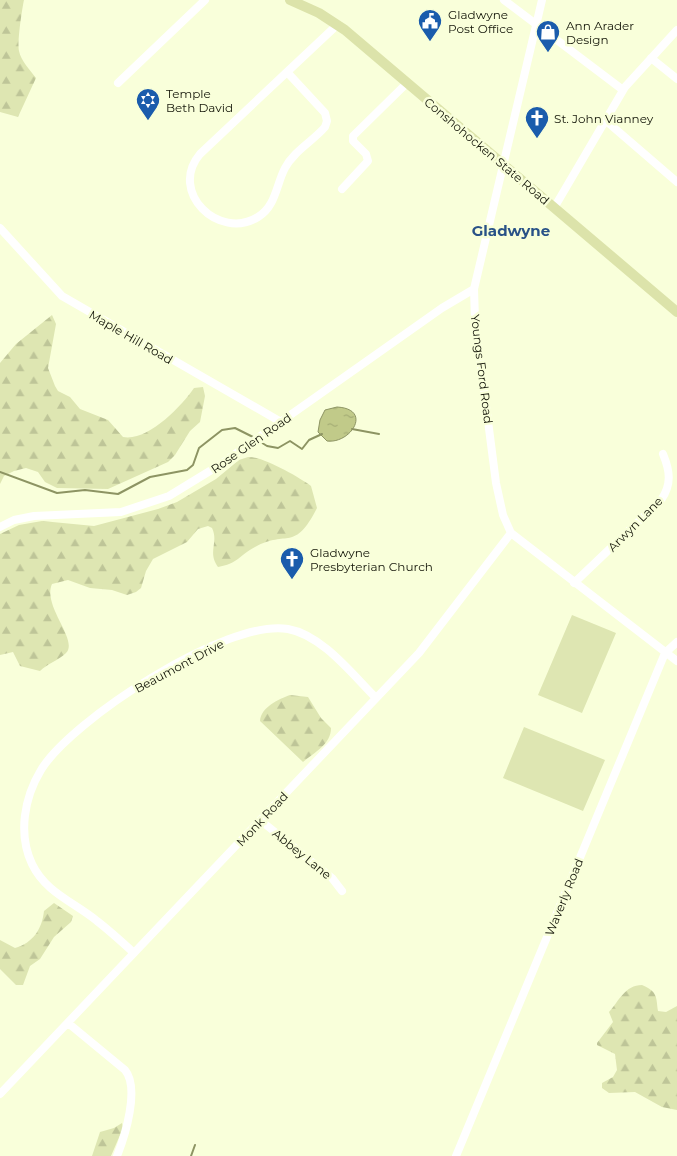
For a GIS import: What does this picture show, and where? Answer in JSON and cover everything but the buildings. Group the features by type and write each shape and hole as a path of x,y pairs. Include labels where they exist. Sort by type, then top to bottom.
{"main road":[{"name":"Conshohocken State Road","path":"290,0 337,25 677,312"}],"street":[{"path":"118,83 205,0"},
{"path":"504,0 535,26 623,90"},
{"name":"Youngs Ford Road","path":"511,533 503,515 496,483 475,315 474,289 542,0"},
{"path":"287,72 324,113 327,121 325,127 287,165 272,202 262,214 253,220 237,223 216,218 200,207 192,195 189,176 194,162 287,72 337,25"},
{"path":"554,208 623,90 677,30"},
{"path":"652,58 677,79"},
{"path":"342,189 368,161 366,154 353,141 354,136 408,84"},
{"path":"605,120 677,182"},
{"name":"Maple Hill Road","path":"0,228 62,296 281,422"},
{"name":"Rose Glen Road","path":"0,526 28,517 101,514 134,509 169,496 248,446 474,289"},
{"name":"Arwyn Lane","path":"574,583 661,500 670,478 663,454"},
{"path":"511,533 677,661"},
{"name":"Monk Road","path":"0,1094 429,642 511,533"},
{"name":"Beaumont Drive","path":"134,953 97,920 52,890 40,878 32,864 26,843 25,811 35,781 53,754 86,723 148,680 215,646 259,630 287,629 307,635 320,643 376,698"},
{"name":"Waverly Road","path":"456,1156 665,653 677,642"},
{"name":"Abbey Lane","path":"260,820 332,878 342,891"},
{"path":"68,1023 125,1070 130,1078 128,1122 116,1156"}],"green space":[{"path":"0,0 24,0 19,34 19,51 24,62 36,78 18,117 0,112"},
{"path":"52,315 56,324 48,368 55,386 58,391 70,397 80,409 108,420 123,437 132,437 153,429 181,404 194,388 203,387 205,396 200,422 190,431 175,455 168,462 108,489 57,488 45,482 38,472 26,468 4,476 0,484 0,363 16,344"},
{"path":"248,457 271,463 311,486 317,508 302,531 290,538 266,542 234,561 218,567 213,557 214,533 212,528 208,526 198,529 187,542 153,559 146,571 141,588 127,595 112,590 90,588 68,580 52,584 50,593 52,602 68,640 69,647 66,653 40,671 20,666 13,652 0,655 0,534 19,525 42,521 94,526 158,509 177,502 216,479 239,460"},
{"path":"572,615 616,633 582,713 538,695"},
{"path":"290,695 308,697 321,718 331,728 325,743 303,762 260,721 267,708 276,701"},
{"path":"524,727 605,760 583,811 503,778"},
{"path":"54,903 73,916 71,922 54,937 40,959 30,966 23,985 16,985 0,969 0,940 15,948 27,943 39,929 44,911"},
{"path":"642,985 654,993 658,1011 666,1012 677,1006 677,1110 662,1107 635,1092 609,1093 602,1088 602,1083 613,1077 617,1070 615,1054 597,1045 613,1022 609,1012 623,994 631,988"},
{"path":"122,1123 123,1128 111,1156 92,1156 100,1132 114,1128"}],"water":[{"path":"337,407 348,409 354,414 356,419 354,426 344,437 327,441 318,432 320,420 325,410"}],"waterway":[{"path":"0,472 57,493 85,490 118,494 150,477 187,470 193,465 199,448 222,430 235,428 255,438"},
{"path":"352,429 379,434"},
{"path":"259,441 267,446 278,448 290,441 302,449 309,440 322,434"},
{"path":"191,1156 195,1145"}],"place":[{"name":"Gladwyne Post Office","path":"430,42"},
{"name":"Ann Arader Design","path":"548,53"},
{"name":"Temple Beth David","path":"148,121"},
{"name":"St. John Vianney","path":"537,139"},
{"name":"Gladwyne Presbyterian Church","path":"292,580"}],"district":[{"name":"Gladwyne","path":"511,230"}]}
